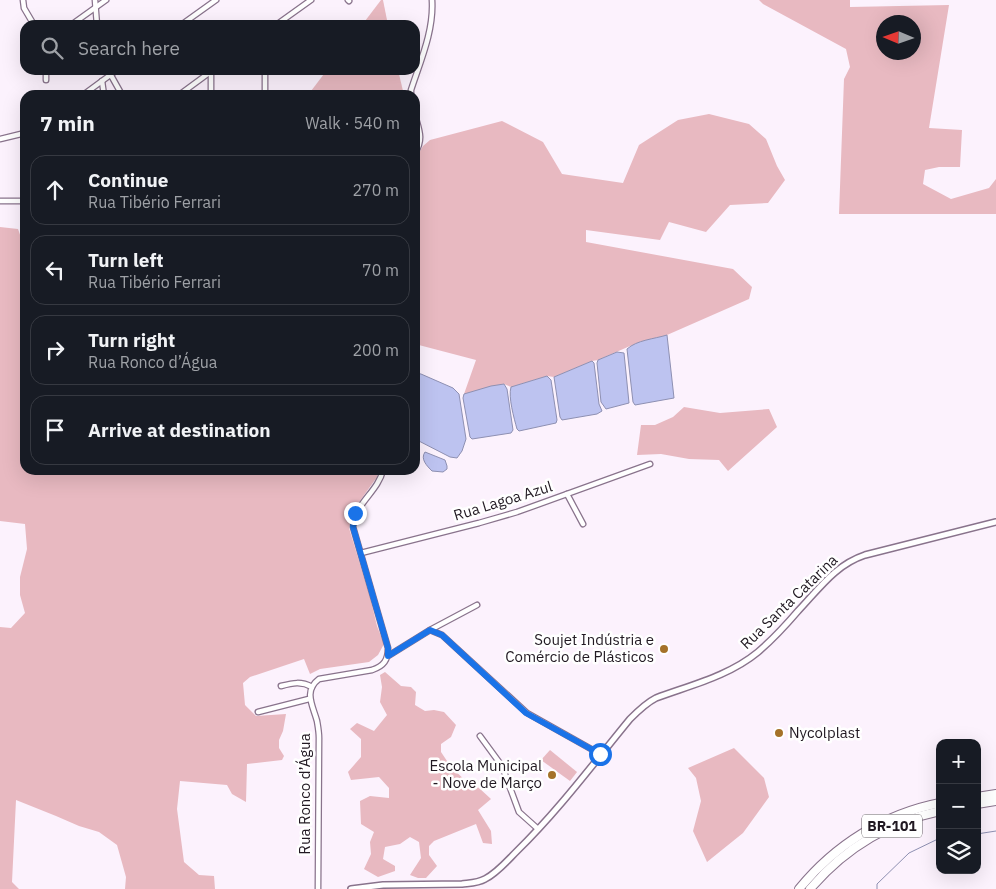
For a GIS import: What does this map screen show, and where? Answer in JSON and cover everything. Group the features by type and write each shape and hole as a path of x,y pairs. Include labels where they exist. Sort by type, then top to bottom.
{"highway":[{"path":"981,796 996,794"},
{"path":"981,803 996,801"},
{"name":"BR-101","path":"799,889 835,853 866,831 910,811 936,804"},
{"name":"BR-101","path":"810,889 836,861 871,837 891,826 936,812"}],"street":[{"path":"23,0 24,8 31,20"},
{"path":"95,0 97,20"},
{"path":"78,20 106,0"},
{"path":"188,20 216,0"},
{"path":"283,20 311,0"},
{"path":"420,62 430,31 432,0"},
{"path":"46,75 46,80"},
{"path":"90,90 110,75 119,90"},
{"path":"185,90 206,75"},
{"path":"211,90 212,75"},
{"path":"265,75 266,90"},
{"path":"411,90 416,75"},
{"path":"102,81 103,90"},
{"path":"0,139 20,134"},
{"path":"0,201 20,201"},
{"name":"Rua Lagoa Azul","path":"361,553 517,512 650,464"},
{"path":"258,712 309,699 315,682 325,677 372,670 384,664 388,656 388,648 353,527 355,513 380,480 381,475"},
{"path":"568,494 583,524"},
{"name":"Rua Santa Catarina","path":"351,889 462,884 483,880 503,865 538,829 630,719 649,702 745,662 771,640 824,583 848,562 865,555 996,522"},
{"path":"388,656 430,630 477,605"},
{"path":"430,630 442,635 526,713 600,754"},
{"path":"281,686 299,682 312,687"},
{"name":"Rua Ronco d’Água","path":"309,699 317,721 319,738 318,889"},
{"path":"480,736 502,766 516,808 538,829"}],"shaded area":[{"path":"381,0 383,0 387,20 366,20"},
{"path":"759,0 850,0 850,7 949,5 929,128 962,130 960,167 939,167 925,170 923,184 951,199 989,188 996,179 996,214 839,214 844,79 850,67 846,49 763,4"},
{"path":"323,75 399,75 403,90 312,90"},
{"path":"709,114 749,124 766,139 785,180 768,203 730,205 706,232 669,222 660,240 586,230 586,242 733,269 752,287 749,299 667,335 630,346 554,377 547,376 511,387 504,384 464,394 476,360 420,345 420,151 423,146 430,140 502,121 543,142 562,174 623,183 639,145 678,120"},
{"path":"0,227 18,229 20,235 20,475 377,475 352,512 349,528 377,626 384,644 378,655 369,662 320,669 310,674 304,659 250,677 243,683 245,705 256,716 286,714 283,731 279,740 279,748 284,756 282,760 247,764 246,802 232,794 227,785 180,781 177,809 184,862 199,875 214,876 215,889 125,889 126,877 117,845 99,832 79,826 16,800 12,882 19,889 0,889 0,627 11,628 25,613 20,595 20,577 27,549 25,524 0,521"},
{"path":"684,407 720,413 769,409 777,427 728,471 719,460 689,459 661,454 637,455 641,425 655,425 673,417"},
{"path":"385,672 401,686 411,687 416,692 415,705 425,711 444,712 456,725 451,737 441,744 441,752 451,767 469,784 479,788 491,799 478,810 491,831 492,844 483,843 476,824 434,841 429,846 429,855 437,866 426,878 410,875 421,858 419,842 410,837 400,844 385,847 383,859 395,866 395,871 378,877 364,869 371,854 370,842 374,832 361,824 360,801 370,796 389,798 389,788 379,777 351,780 348,772 361,757 361,739 350,729 357,723 374,731 387,715 380,702 382,687 380,675"},
{"path":"734,748 764,778 769,797 743,833 707,862 693,831 701,801 696,778 688,768"},
{"path":"550,750 577,772 570,781 541,760"}],"water":[{"path":"667,335 674,398 635,405 633,402 627,349 641,342"},
{"path":"617,352 624,353 629,403 606,409 601,402 597,363 598,360"},
{"path":"592,361 594,363 599,404 602,411 597,414 562,420 554,377"},
{"path":"420,374 453,388 459,394 466,439 462,451 457,458 450,457 420,442"},
{"path":"547,376 551,380 556,423 519,431 512,408 511,387"},
{"path":"504,384 507,389 513,430 511,433 472,439 470,437 463,398 464,394"},
{"path":"425,452 445,460 447,469 443,472 432,471 424,460"}],"waterway":[{"path":"981,833 996,831"},
{"path":"877,889 877,884 909,853 936,840"}],"place":[{"name":"Soujet Indústria e Comércio de Plásticos","path":"664,649"},
{"name":"Nycolplast","path":"779,733"},
{"name":"Escola Municipal - Nove de Março","path":"552,775"}],"route":[{"path":"355,513 353,527 388,648 388,656 430,630 436,632 461,652 520,709 600,754"}]}
